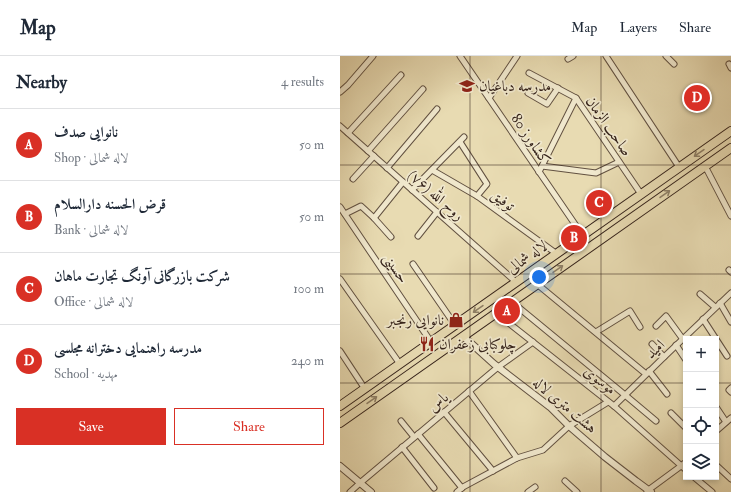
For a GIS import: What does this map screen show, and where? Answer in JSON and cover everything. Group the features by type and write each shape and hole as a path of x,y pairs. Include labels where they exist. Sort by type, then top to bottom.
{"main road":[{"name":"لاله شمالی","path":"341,404 415,354 731,131"},
{"path":"723,137 731,148"},
{"name":"لاله شمالی","path":"340,423 731,148"},
{"path":"415,354 406,362 406,367 416,369"},
{"path":"386,374 394,375 396,377 394,383 387,389"}],"street":[{"path":"340,92 348,85 372,56"},
{"name":"کشاورز 80","path":"460,56 583,236"},
{"path":"489,98 517,56"},
{"path":"606,56 679,167"},
{"path":"666,56 674,64"},
{"path":"529,73 576,98"},
{"path":"348,133 401,75"},
{"path":"528,92 547,104 558,88"},
{"path":"368,151 423,89"},
{"name":"صاحب الزمان","path":"539,172 576,98 641,194"},
{"path":"387,168 437,109"},
{"name":"روح الله (۷۶)","path":"340,126 516,282"},
{"path":"412,190 464,137"},
{"path":"460,142 488,184 477,196"},
{"path":"353,179 374,156"},
{"path":"542,166 596,174 619,162"},
{"path":"705,166 731,216"},
{"name":"توفیق","path":"432,170 477,196 557,254"},
{"path":"374,218 403,182"},
{"name":"حسینی","path":"340,206 431,342"},
{"path":"345,214 361,206 392,237"},
{"path":"418,236 437,212"},
{"path":"413,264 455,325"},
{"path":"340,279 400,364"},
{"path":"537,284 648,372 667,394"},
{"name":"امید","path":"614,406 682,338 731,293"},
{"path":"700,294 715,307"},
{"path":"512,302 656,421"},
{"path":"720,303 731,322"},
{"path":"596,332 630,311 640,327"},
{"name":"موسوی","path":"496,313 614,406 683,467"},
{"path":"656,326 666,316 682,338"},
{"path":"703,319 728,356"},
{"name":"هشت متری لاله","path":"463,336 498,367 550,407 569,426 649,491"},
{"name":"یاس","path":"350,492 498,367 533,342"},
{"path":"652,344 664,357"},
{"path":"676,344 683,355"},
{"path":"340,351 365,389"},
{"path":"731,388 729,390 731,392"},
{"path":"469,391 517,458"},
{"path":"401,421 416,435 460,490 517,458 543,450 569,426 608,402"},
{"path":"717,408 729,420 719,428"},
{"path":"444,412 493,471"},
{"path":"672,413 683,425"},
{"path":"402,447 434,488"},
{"path":"340,466 371,492"},
{"path":"719,468 731,479"},
{"path":"649,491 683,469"},
{"path":"698,480 712,492"},
{"path":"565,481 577,492"},
{"path":"528,492 535,487"}],"place":[{"name":"مدرسه دباغیان","path":"467,86"},
{"name":"مدرسه راهنمایی دخترانه مجلسی","path":"697,98"},
{"name":"شرکت بازرگانی آونگ تجارت ماهان","path":"599,203"},
{"name":"قرض الحسنه دارالسلام","path":"574,238"},
{"name":"نانوایی صدف","path":"507,311"},
{"name":"نانوایی رنجبر","path":"456,320"},
{"name":"چلوکبابی زعفران","path":"427,344"}]}
